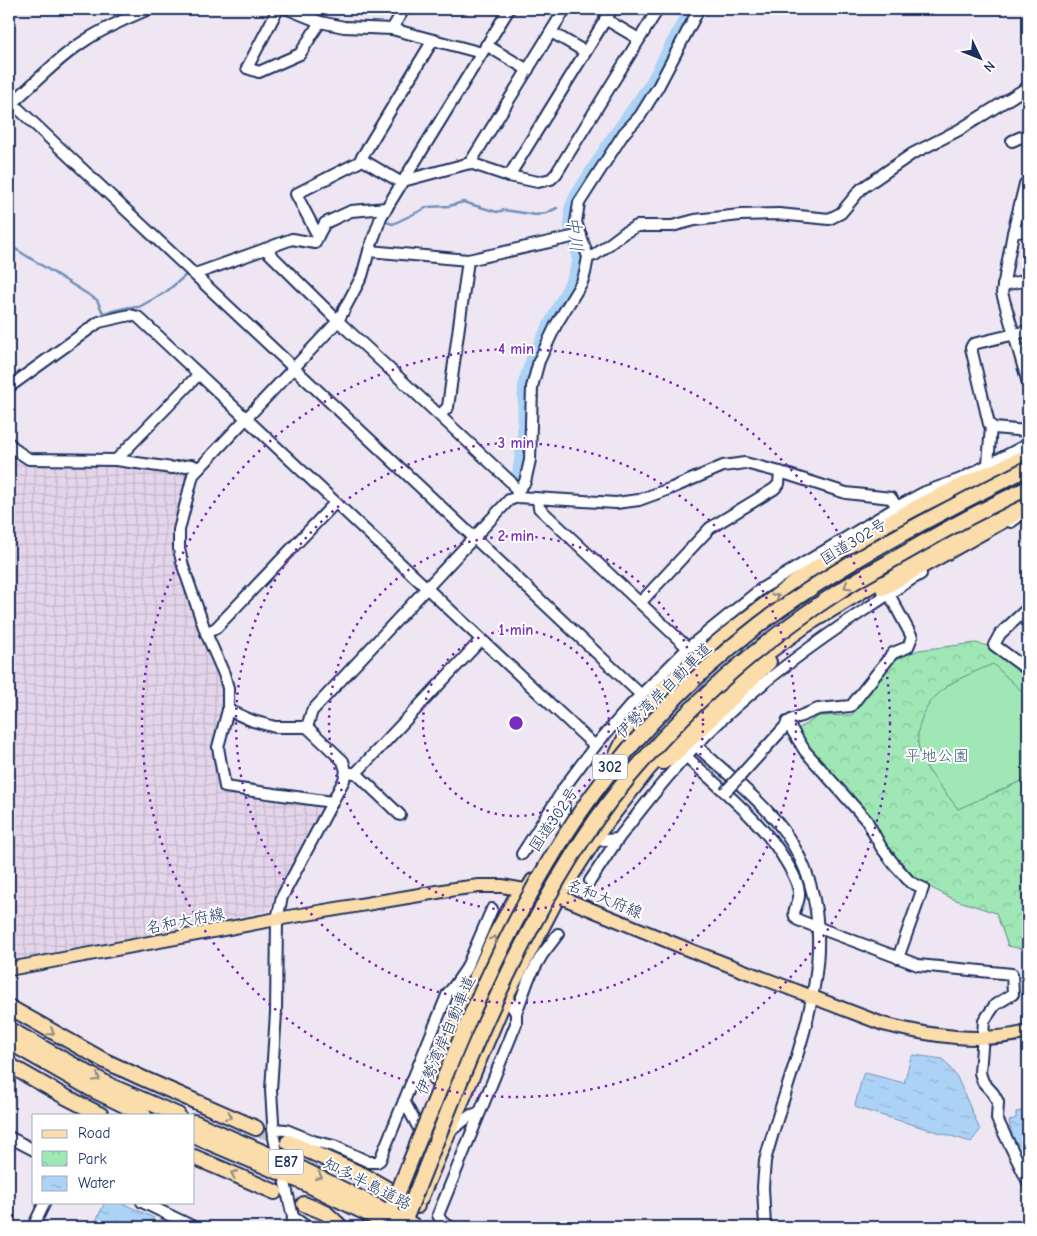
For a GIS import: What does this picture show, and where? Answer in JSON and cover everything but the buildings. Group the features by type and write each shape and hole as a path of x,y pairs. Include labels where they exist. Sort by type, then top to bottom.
{"highway":[{"path":"614,761 626,736 641,714 671,683 700,655 769,601 831,559 907,512 963,484 1028,456"},
{"name":"国道302号","path":"375,1216 392,1192 495,936 514,901 527,891 567,827 614,761 694,679 766,617 831,574 886,541 997,480 1028,466"},
{"name":"伊勢湾岸自動車道","path":"384,1227 470,1016 509,935 564,836 624,754 687,687 759,625 791,602 890,541 1028,466"},
{"name":"伊勢湾岸自動車道","path":"402,1227 487,1022 528,935 580,845 608,804 638,766 700,700 743,662 802,616 890,561 1028,488"},
{"name":"302","path":"408,1227 506,996 558,896 593,841 638,781 713,699 756,661 806,625 926,551 1028,499"},
{"path":"638,781 676,753 761,669 806,634 835,615 987,531 1028,506"},
{"path":"9,1007 112,1064 256,1128"},
{"path":"9,1029 113,1087 176,1114"},
{"path":"9,1042 91,1089 142,1114"},
{"path":"9,1065 99,1114"},
{"name":"知多半島道路","path":"195,1122 304,1170 391,1227"},
{"name":"知多半島道路","path":"195,1136 300,1181 375,1216 416,1227"},
{"path":"282,1144 365,1176 417,1206"},
{"path":"195,1157 280,1187"},
{"path":"304,1204 352,1227"},
{"path":"326,1213 341,1227"}],"main road":[{"name":"名和大府線","path":"9,969 277,919 478,886 502,886 558,896 692,951 863,1017 906,1030 949,1036 982,1037 1028,1032"}],"street":[{"path":"149,9 122,20 86,40 10,101 637,691"},
{"path":"278,9 247,68 255,72 300,54 320,22"},
{"path":"288,9 320,22 344,27 392,29 433,40 484,49 528,70"},
{"path":"392,29 404,9"},
{"path":"332,802 225,786 218,747 228,710 228,688 206,633 179,549 179,538 193,475 338,321 362,276 382,217 509,9"},
{"path":"470,163 565,9"},
{"path":"509,176 584,51 612,9"},
{"path":"361,159 402,182 470,163 509,176 538,182 551,179 556,174 658,9"},
{"path":"307,727 312,711 505,502 518,495 525,482 530,460 534,376 545,346 582,282 588,257 576,222 579,203 624,133 640,116 658,87 699,9"},
{"path":"605,19 639,39"},
{"path":"552,32 584,51"},
{"path":"318,236 296,194 359,162 433,40"},
{"path":"588,257 595,255 624,233 637,226 672,226 695,220 740,215 779,214 829,219 841,213 861,189 912,154 959,130 1028,87"},
{"path":"1012,141 1028,134"},
{"path":"1028,181 1025,184 1013,233 1002,292 1028,384"},
{"path":"195,274 292,239 315,243 325,223 351,211 387,208"},
{"path":"1013,233 1028,230"},
{"path":"369,251 468,260 581,235"},
{"path":"265,250 338,321 511,482 518,495"},
{"path":"440,415 448,407 468,260"},
{"path":"1003,284 1028,280"},
{"path":"9,387 99,322 130,315 138,317 595,746"},
{"path":"988,464 991,426 971,345 1028,332"},
{"path":"116,460 199,374"},
{"path":"991,426 1028,431"},
{"path":"9,443 29,459 116,460 172,468 192,465 199,468"},
{"path":"522,854 563,789 595,746 630,706 688,648 761,589 897,506 925,492 961,479 1028,444"},
{"path":"518,495 538,499 616,503 639,500 723,466 744,463 780,472 846,493 891,498 897,506"},
{"path":"640,603 710,528 780,484 780,472"},
{"path":"538,499 539,508 688,648"},
{"path":"206,633 216,628 335,503"},
{"path":"590,881 618,838 706,734 746,697 786,664 825,636 912,580 1016,519 1028,510"},
{"path":"724,792 787,722 818,708 851,706 893,653 908,647 912,637 890,594"},
{"path":"1028,608 1000,634 994,645 1028,670"},
{"path":"282,1144 273,1129 271,1090 276,1013 277,919 282,897 344,780 481,640"},
{"path":"228,710 253,721 275,727 307,727 351,772 400,815"},
{"path":"787,722 806,751 867,821 880,848 910,882 923,888 898,958"},
{"path":"700,749 768,812 788,836 809,876 817,907 819,929 818,958 813,997 765,1161 763,1188 765,1227"},
{"path":"687,757 765,832 784,858 797,885 799,894 794,912 795,918 819,929 918,965 1012,974 1013,994 995,1005 984,1021 980,1069 981,1077 998,1102 998,1119 1028,1182"},
{"path":"563,789 564,818 567,827"},
{"path":"593,841 618,838"},
{"path":"273,1129 286,1130 313,1141 334,1146 363,1161 377,1162 380,1160 448,993 466,968 492,909"},
{"path":"451,1227 442,1222 438,1215 516,1024 516,1014 529,978 558,934"},
{"path":"452,988 475,982"},
{"path":"506,996 516,1014"},
{"path":"404,1101 418,1127"},
{"path":"449,1132 471,1115 479,1113"},
{"path":"9,1138 32,1149"},
{"path":"280,1187 292,1222 307,1227"},
{"path":"33,1227 44,1204"},
{"path":"146,1204 194,1227"}],"shaded area":[{"path":"9,449 36,465 79,461 171,472 186,469 191,473 175,532 224,683 224,709 217,738 223,790 322,804 324,807 269,911 9,961"}],"green space":[{"name":"平地公園","path":"976,643 997,648 1028,670 1028,950 1008,946 996,913 953,899 912,878 883,842 874,820 837,783 796,730 819,716 852,715 896,659 919,650"},
{"path":"993,664 1028,697 1028,778 958,809 933,777 922,759 918,739 921,720 931,702 945,688 961,678"}],"water":[{"path":"914,1055 943,1059 957,1077 980,1130 971,1142 857,1108 855,1105 863,1074 866,1073 904,1083 911,1057"},
{"path":"1028,1110 1028,1172 1013,1141 1009,1121 1016,1118 1016,1112"},
{"path":"104,1204 124,1204 154,1218 148,1227 93,1227"}],"waterway":[{"name":"中川","path":"518,481 524,440 525,383 533,359 574,278 579,263 571,225 571,209 576,197 612,140 651,85 691,9"},
{"path":"386,222 393,224 428,207 449,206 463,202 497,212 504,210 536,215 557,208"},
{"path":"327,229 352,216 362,215"},
{"path":"12,240 10,243 14,248 97,300 103,313 139,307 166,292 186,275"},
{"path":"209,274 238,264"}],"tunnel":[{"path":"637,691 679,730"},
{"path":"256,1128 288,1142"}]}
